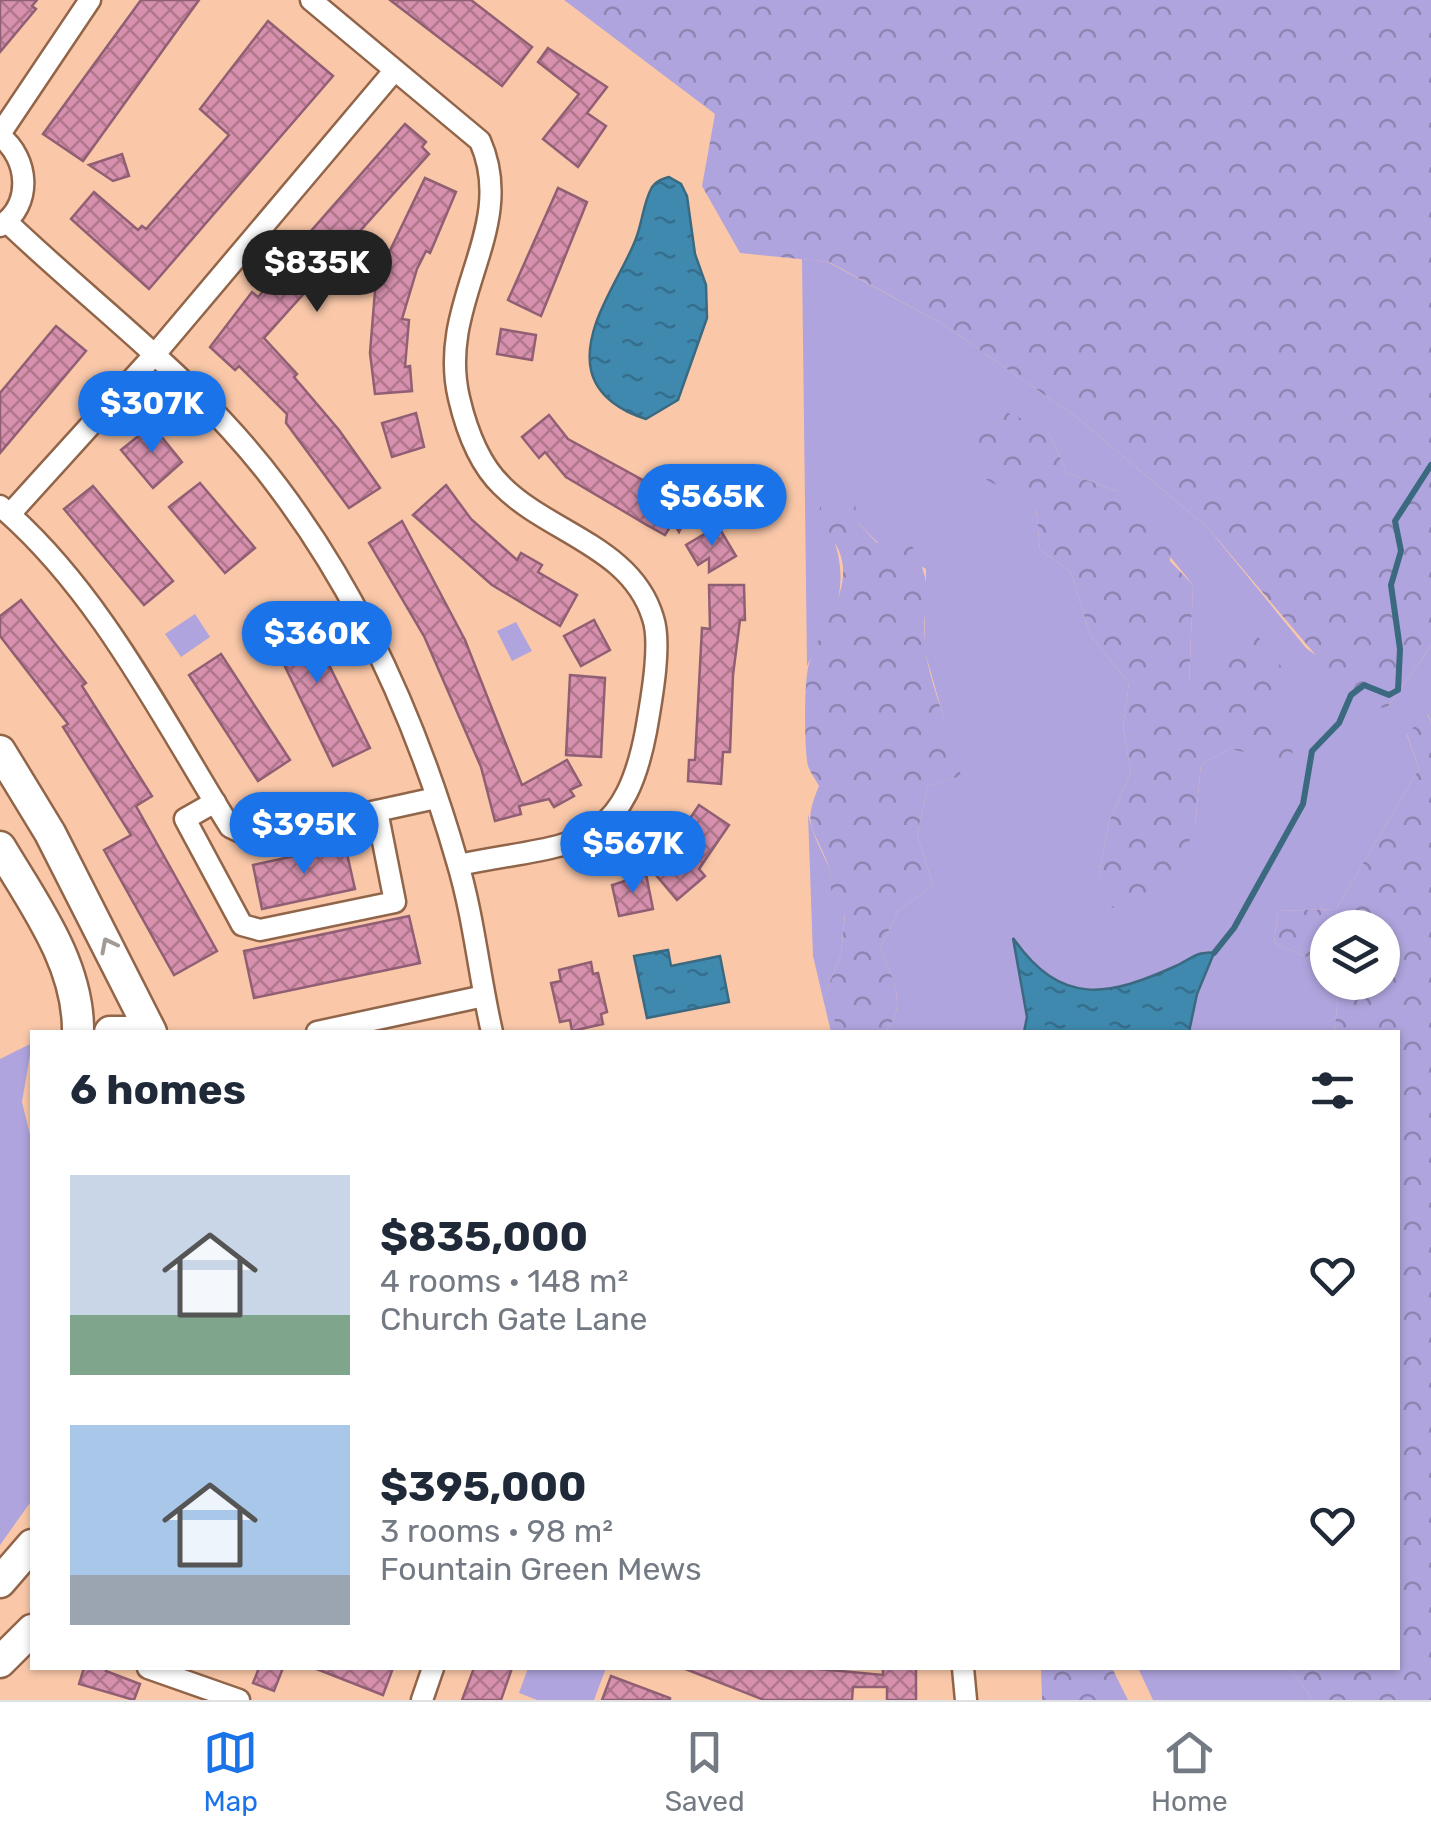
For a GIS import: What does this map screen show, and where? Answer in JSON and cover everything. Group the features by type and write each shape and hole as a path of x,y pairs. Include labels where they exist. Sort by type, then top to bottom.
{"street":[{"path":"90,0 0,135 16,150 24,178 17,208 3,224 156,353 277,485 316,544 383,663 436,798 458,865 492,1030"},
{"path":"311,0 480,141 492,167 492,208 460,304 454,338 460,402 478,454 500,485 529,509 616,560 640,590 654,618 656,645 638,773 623,806 600,828 569,842 458,865"},
{"path":"394,71 156,353 5,510 104,627 230,827 249,836 436,798"},
{"path":"0,751 50,833 147,1030"},
{"path":"215,802 186,818 242,924 260,930 395,902 377,811"},
{"path":"0,847 58,944 78,1005 78,1030"},
{"path":"326,1030 484,996"},
{"path":"0,1582 30,1547"},
{"path":"0,1662 30,1632"},
{"path":"154,1670 239,1700"},
{"path":"422,1700 433,1670"},
{"path":"964,1670 966,1700"}],"green space":[{"path":"564,0 1431,0 1431,646 1387,708 1358,705 1208,528 1079,419 944,325 829,262 740,253 702,186 715,114"},
{"path":"802,259 828,262 944,325 1079,419 1208,528 1306,648 1387,708 1431,646 1431,723 1428,714 1407,735 1419,769 1336,909 1278,911 1274,943 1310,959 1310,1000 1338,1000 1334,1030 1189,1030 1197,994 1214,953 1205,951 1151,978 1102,990 1056,980 1013,938 1027,1017 1024,1030 886,1030 892,1023 897,1002 880,948 898,911 933,885 917,834 928,786 960,776 924,648 926,569 878,543 858,523 833,537 840,574 836,604 807,666","holes":["1047,429 1067,473 1117,491 1193,585 1189,685 1230,749 1201,764 1195,826 1113,907 1099,874 1109,822 1131,772 1123,727 1129,683 1090,635 1071,572 1040,550 1036,508"]},
{"path":"986,404 1047,429 1067,473 1117,491 1173,529 1170,561 1193,585 1189,683 1249,625 1288,675 1262,712 1291,732 1293,762 1230,749 1201,764 1195,826 1175,879 1112,908 1099,874 1109,822 1131,772 1123,727 1129,683 1090,635 1071,572 1040,550 1036,508 982,477 972,437"},
{"path":"839,496 855,504 858,523 877,543 909,541 919,559 927,588 926,655 961,776 928,786 917,834 933,885 898,911 880,948 897,1002 892,1023 886,1030 838,1030 825,994 841,954 845,914 831,891 830,870 811,826 811,810 819,786 807,758 805,698 809,664 834,609 843,575 833,540 817,522 821,503"},
{"path":"195,614 210,637 181,657 165,634"},
{"path":"516,622 532,651 512,661 497,631"},
{"path":"1427,713 1431,723 1431,1700 1313,1700 1291,1670 1400,1670 1400,1030 1334,1030 1338,1000 1400,1000 1400,910 1310,910 1310,959 1274,943 1278,911 1336,909 1419,769 1407,734"},
{"path":"808,814 829,869 834,895 845,913 841,954 825,994 841,1030 831,1030 813,956"},
{"path":"30,1044 22,1102 30,1135 30,1503 0,1545 0,1059"},
{"path":"527,1670 605,1670 594,1700 537,1700 519,1693"},
{"path":"1041,1670 1113,1670 1128,1700 1042,1700"},
{"path":"1139,1670 1291,1670 1313,1700 1153,1700"}],"water":[{"path":"669,177 681,184 687,196 695,254 706,285 707,318 678,400 646,419 620,408 605,396 594,380 590,354 597,320 635,241 648,195 657,182"},
{"path":"1013,938 1049,976 1087,989 1129,984 1200,954 1214,953 1197,994 1189,1030 1024,1030 1027,1017"},
{"path":"668,950 671,966 720,956 729,1002 647,1018 634,956"}],"building":[{"path":"0,0 37,0 32,6 36,9 0,52"},
{"path":"141,0 199,0 83,161 43,134"},
{"path":"390,0 471,0 532,47 502,86"},
{"path":"268,21 333,76 149,289 71,219 94,192 138,230 142,226 146,229 229,135 200,109"},
{"path":"548,48 607,87 587,113 606,126 578,167 543,139 579,94 538,62"},
{"path":"405,124 426,142 422,147 429,154 264,338 297,374 294,377 339,430 380,488 349,508 286,423 287,414 239,366 235,370 210,347 252,292 258,297"},
{"path":"122,154 129,176 113,181 89,165"},
{"path":"425,178 456,192 430,253 426,251 417,269 402,319 409,320 405,367 410,366 412,391 375,394 370,353 375,291 383,265"},
{"path":"558,188 587,202 541,316 508,300"},
{"path":"56,326 86,351 0,453 0,393"},
{"path":"501,329 536,335 532,360 497,354"},
{"path":"416,413 424,447 392,457 382,423"},
{"path":"549,415 568,439 692,507 679,532 673,522 665,535 566,477 545,452 539,458 522,437"},
{"path":"152,425 182,462 153,488 121,450"},
{"path":"200,483 255,548 225,573 169,507"},
{"path":"446,485 471,519 517,560 521,553 542,565 538,572 577,595 560,626 492,585 413,515"},
{"path":"93,486 173,581 144,605 64,509"},
{"path":"402,521 465,640 522,785 567,760 581,785 570,790 574,796 554,807 549,799 519,806 521,814 495,821 481,767 424,636 369,543"},
{"path":"718,526 736,556 709,572 709,558 698,565 686,545"},
{"path":"709,585 744,585 745,620 740,620 733,675 730,752 723,752 721,784 688,781 689,760 695,760 702,628 710,629"},
{"path":"21,600 86,683 82,686 152,796 136,806 217,951 174,975 104,850 131,835 63,727 68,724 0,636 0,616"},
{"path":"300,606 370,748 333,766 264,623"},
{"path":"594,620 610,650 581,666 564,636"},
{"path":"221,654 290,760 258,781 189,675"},
{"path":"570,675 605,678 601,757 566,755"},
{"path":"699,805 729,825 699,869 705,876 677,900 655,874 692,843 685,838 693,827 687,823"},
{"path":"345,845 355,889 262,909 253,865"},
{"path":"646,874 653,909 619,916 612,885"},
{"path":"409,916 420,963 254,998 244,951"},
{"path":"591,962 593,974 598,973 607,1012 601,1014 603,1024 572,1030 570,1020 560,1022 551,983 561,981 559,970"},
{"path":"83,1670 106,1670 140,1684 134,1700 79,1684"},
{"path":"258,1670 282,1670 274,1691 253,1683"},
{"path":"319,1670 392,1670 383,1695"},
{"path":"473,1670 511,1670 501,1700 462,1700"},
{"path":"688,1670 829,1670 883,1675 883,1670 916,1670 916,1700 887,1700 887,1687 853,1687 852,1700 764,1700"},
{"path":"611,1676 670,1698 670,1700 602,1700"}],"waterway":[{"path":"1214,953 1234,928 1303,804 1312,751 1339,723 1351,695 1364,685 1389,695 1398,690 1400,649 1391,585 1401,551 1395,521 1431,465"}]}
